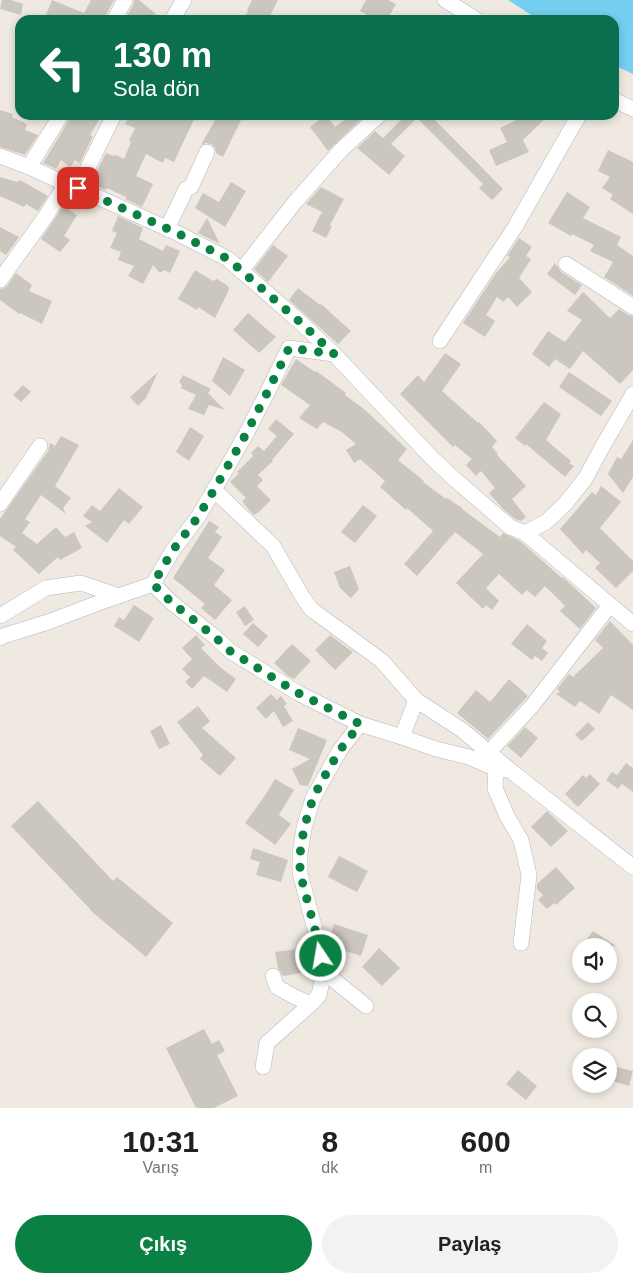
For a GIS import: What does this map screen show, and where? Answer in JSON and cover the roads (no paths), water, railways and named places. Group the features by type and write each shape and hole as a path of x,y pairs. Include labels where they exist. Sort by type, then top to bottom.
{"street":[{"path":"117,15 125,0"},
{"path":"175,15 184,0"},
{"path":"445,0 469,15"},
{"path":"619,102 633,109"},
{"path":"29,167 58,120"},
{"path":"0,280 46,216 72,186 111,120"},
{"path":"241,271 295,202 341,150 374,120"},
{"path":"440,341 515,227 576,120"},
{"path":"167,228 186,189 191,187 207,152"},
{"path":"0,156 167,228 228,259 334,354 451,476 510,527 525,533 633,624"},
{"path":"566,264 633,307"},
{"path":"0,638 153,584 173,550 198,517 214,490 246,434 289,348 334,354"},
{"path":"525,533 546,522 565,504 585,479 633,394"},
{"path":"0,504 40,446"},
{"path":"214,490 273,546 302,596 312,609 382,661 416,700 462,730 489,752 504,770 633,867"},
{"path":"0,616 46,588 81,583 118,596"},
{"path":"153,584 171,602 230,651 298,693 360,724 436,749 469,757 504,770"},
{"path":"469,757 489,752 532,706 610,605"},
{"path":"402,737 416,700"},
{"path":"263,1067 267,1043 311,1004 318,995 324,972 300,873 301,846 313,798 340,750 360,724"},
{"path":"504,770 495,788 507,816 521,840 529,875 521,943"},
{"path":"324,972 366,1006"},
{"path":"273,976 277,987 311,1004"}],"water":[{"path":"508,0 633,0 633,74 619,67 619,15 531,15"}]}
